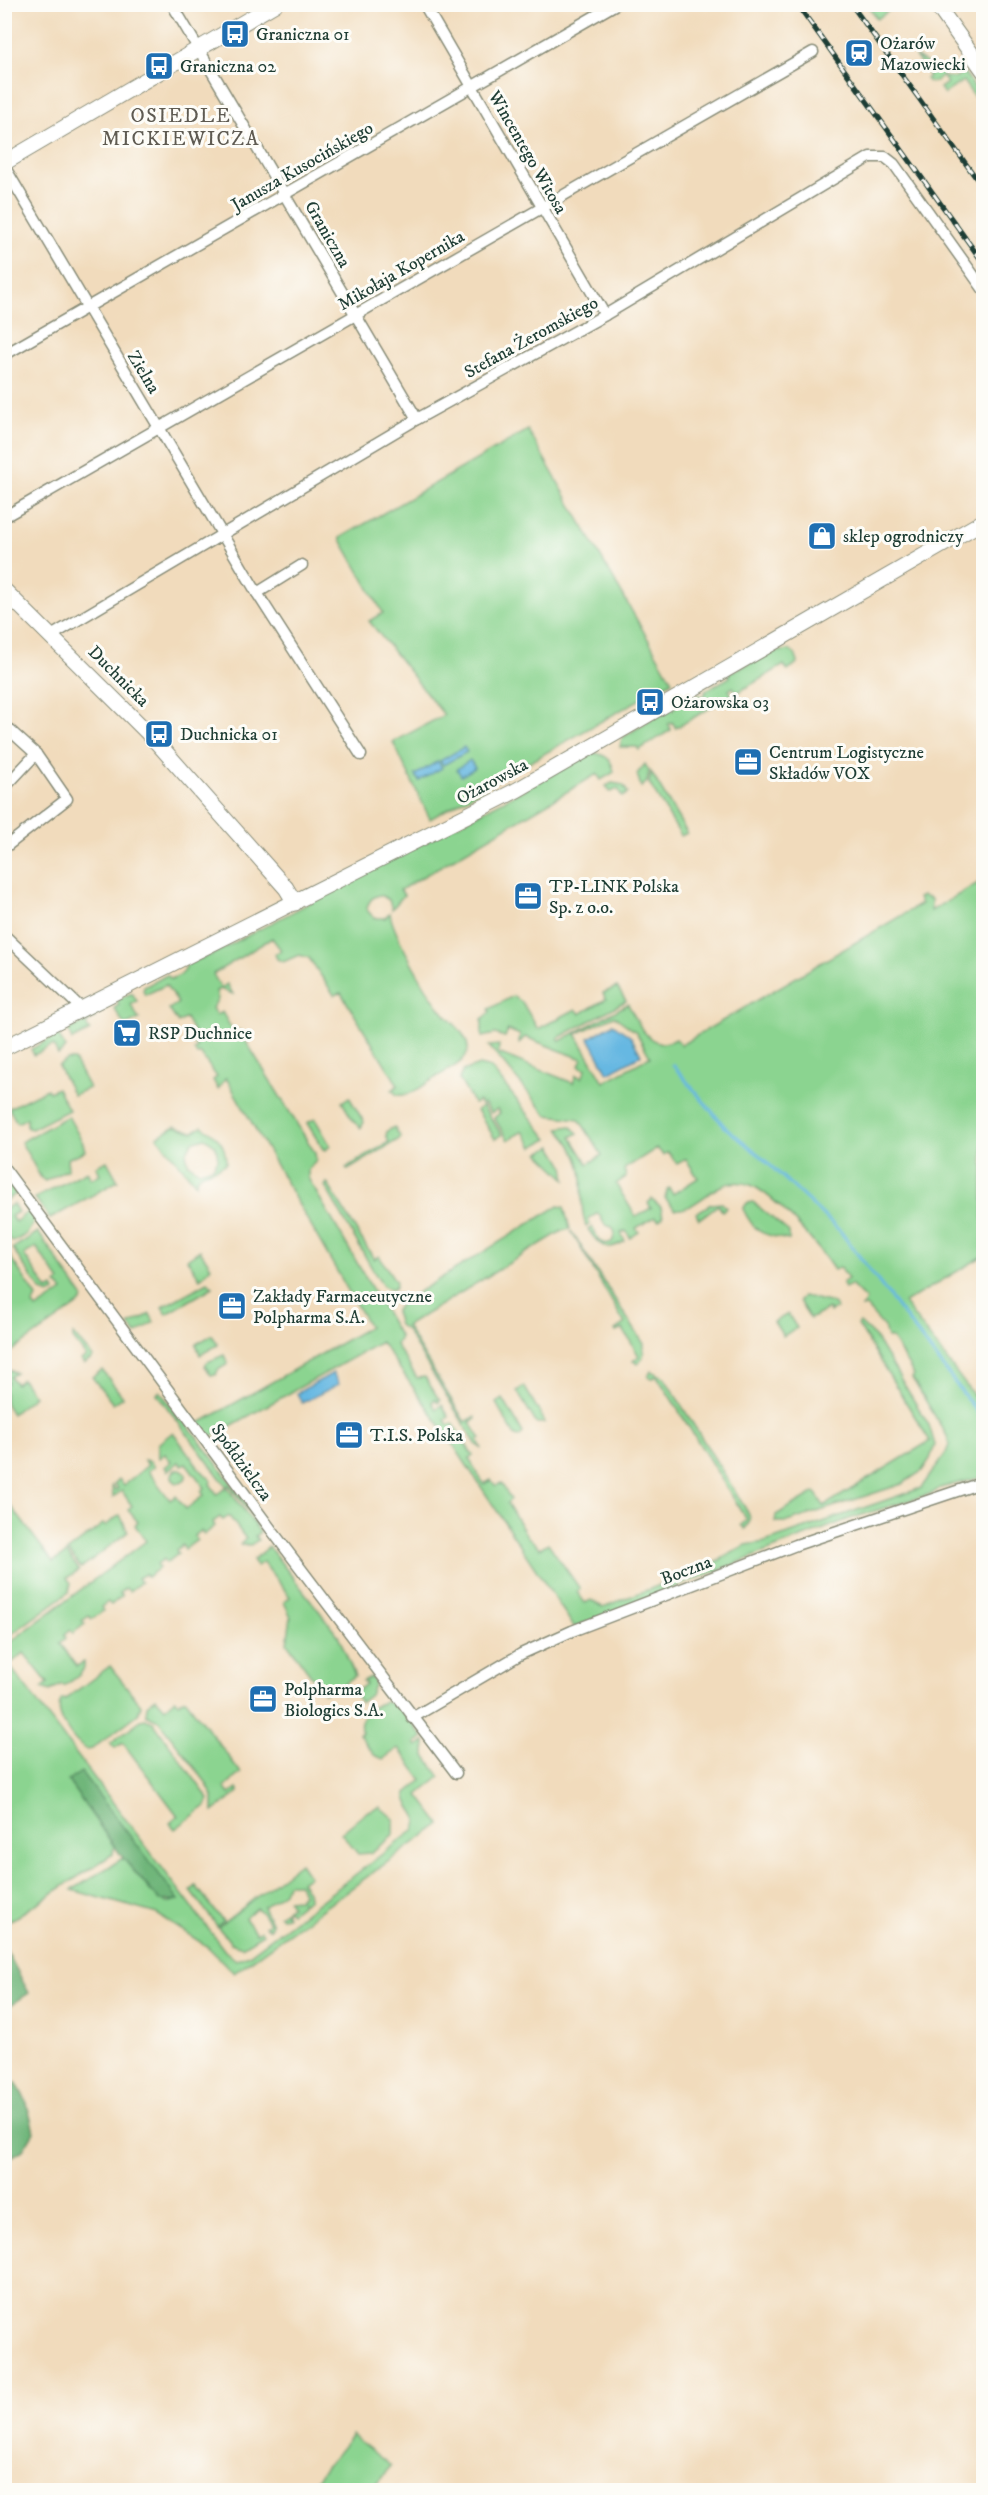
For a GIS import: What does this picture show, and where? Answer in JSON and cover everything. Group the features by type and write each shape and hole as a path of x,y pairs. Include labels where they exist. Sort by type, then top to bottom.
{"main road":[{"path":"4,165 274,4"},
{"path":"936,4 984,71"},
{"name":"Ożarowska","path":"4,1048 518,790 984,520"},
{"name":"Duchnicka","path":"4,590 153,738 286,888 295,903"}],"street":[{"name":"Graniczna","path":"172,4 417,419"},
{"name":"Wincentego Witosa","path":"424,4 605,315"},
{"name":"Janusza Kusocińskiego","path":"4,356 616,4"},
{"name":"Mikołaja Kopernika","path":"4,517 813,52"},
{"name":"Stefana Żeromskiego","path":"51,636 417,419 605,315 875,156 885,157 894,164 984,290"},
{"name":"Zielna","path":"4,165 86,308 256,593 361,755"},
{"path":"256,593 302,565"},
{"path":"4,726 36,754 67,799 4,848"},
{"path":"4,788 36,754"},
{"path":"4,935 82,1009"},
{"name":"Spółdzielcza","path":"4,1168 412,1718 456,1773"},
{"name":"Boczna","path":"412,1718 521,1654 572,1631 796,1545 984,1482"}],"green space":[{"path":"867,5 897,5 877,19"},
{"path":"915,56 943,75 935,82 929,82 926,79 929,76"},
{"path":"964,72 983,100 983,109 963,81 944,94 940,88 947,83 943,77 955,78"},
{"path":"528,430 672,681 430,819 393,742 444,715 369,621 383,613 340,538"},
{"path":"789,650 795,654 798,662 788,671 784,665 737,693 733,687 729,690 732,695 676,728 672,722 668,724 671,730 639,750 637,747 620,747 622,738 689,695 692,698 699,694 701,697 706,693 705,691 730,677 728,673 774,652"},
{"path":"593,753 604,756 612,764 614,772 601,780 597,774 400,890 404,895 392,909 389,900 381,895 375,896 369,902 367,910 374,918 385,918 390,913 397,934 420,978 442,1011 462,1033 467,1044 467,1054 461,1062 419,1089 403,1095 397,1095 392,1090 398,1085 341,993 334,995 309,958 299,955 283,962 277,959 275,954 281,950 272,938 213,974 221,988 227,984 233,994 220,989 216,991 218,999 212,1008 216,1015 222,1012 234,1033 239,1030 315,1153 316,1160 308,1170 308,1178 400,1337 396,1345 417,1378 425,1377 440,1401 438,1403 435,1399 432,1402 436,1409 442,1405 449,1417 445,1420 448,1425 453,1423 473,1456 469,1459 484,1484 491,1480 496,1486 501,1483 511,1499 507,1503 527,1536 540,1548 548,1543 580,1589 577,1592 585,1603 591,1600 603,1607 707,1567 746,1545 765,1542 921,1488 946,1453 949,1445 947,1436 912,1378 914,1375 892,1338 887,1338 884,1327 866,1307 862,1307 866,1300 851,1285 845,1288 842,1283 848,1279 840,1267 834,1270 784,1210 751,1185 726,1184 686,1208 675,1209 665,1198 667,1190 669,1188 673,1194 698,1178 686,1159 677,1164 668,1152 663,1155 657,1148 624,1169 626,1177 616,1184 636,1217 651,1208 648,1203 652,1199 661,1207 663,1217 659,1220 655,1217 636,1228 639,1232 630,1238 626,1231 621,1233 625,1241 613,1247 604,1246 596,1240 588,1229 592,1227 599,1240 605,1244 612,1242 615,1233 612,1227 605,1225 598,1213 588,1219 590,1224 586,1226 582,1209 580,1165 559,1128 570,1126 578,1133 571,1137 588,1164 602,1155 579,1119 547,1115 489,1046 499,1045 498,1053 573,1083 576,1075 582,1078 586,1069 579,1066 582,1059 525,1037 519,1043 520,1035 508,1030 505,1037 495,1034 482,1037 482,1020 490,1012 489,1009 513,996 522,1002 538,1029 576,1009 580,1014 606,999 603,993 617,987 626,1001 558,1038 560,1041 628,1004 641,1027 652,1040 667,1043 676,1039 681,1045 921,904 918,898 922,896 931,899 931,911 983,880 983,1256 904,1303 983,1408 983,1477 940,1488 933,1493 849,1519 574,1627 446,1434 381,1342 209,1438 198,1424 369,1327 226,1078 218,1089 213,1080 217,1077 200,1053 197,1055 194,1050 197,1048 191,1038 195,1035 186,1018 178,1023 169,1009 178,1003 166,985 145,995 143,991 144,987 167,975 171,979 182,974 188,963 211,955","holes":["614,1016 636,1032 650,1057 604,1082 576,1034"]},
{"path":"645,764 649,771 647,782 641,787 637,774"},
{"path":"651,772 687,833 681,836 649,783"},
{"path":"612,783 623,785 628,793 622,797 618,789 610,792 606,786"},
{"path":"132,993 137,1001 131,1005 139,1019 125,1026 114,1008 119,1005 117,1000"},
{"path":"96,1017 86,1024 90,1031 72,1040 68,1030"},
{"path":"58,1035 66,1048 58,1055 53,1045 34,1055 31,1049"},
{"path":"67,1060 74,1060 89,1088 73,1095 58,1066"},
{"path":"479,1065 491,1068 548,1139 533,1147 523,1131 508,1140 494,1118 500,1113 497,1109 491,1113 484,1103 481,1105 479,1101 474,1104 459,1079 463,1071"},
{"path":"57,1088 69,1110 32,1129 27,1128 27,1118 17,1123 9,1108 47,1089 49,1092"},
{"path":"349,1097 364,1122 361,1128 354,1122 342,1102"},
{"path":"483,1106 502,1135 495,1139 477,1110"},
{"path":"68,1116 85,1151 67,1159 68,1169 45,1181 41,1178 21,1142"},
{"path":"315,1119 330,1145 326,1150 323,1149 307,1123"},
{"path":"175,1126 193,1132 202,1126 223,1145 226,1163 197,1177 196,1184 157,1137","holes":["205,1138 216,1146 218,1159 213,1167 199,1171 188,1163 186,1153 192,1142"]},
{"path":"394,1127 401,1138 348,1170 346,1168 389,1142 386,1136 387,1131"},
{"path":"552,1146 564,1166 566,1179 539,1153"},
{"path":"107,1161 118,1181 50,1219 35,1198 87,1171 91,1179 100,1174 96,1166"},
{"path":"4,1177 17,1193 5,1201 4,1201"},
{"path":"327,1183 374,1259 379,1256 396,1282 395,1288 391,1290 383,1286 377,1277 325,1186"},
{"path":"753,1202 789,1232 789,1240 766,1235 752,1224 743,1209 747,1203"},
{"path":"722,1203 726,1208 722,1211 718,1205 699,1219 696,1213 711,1204"},
{"path":"13,1204 18,1212 11,1216 15,1222 30,1210 36,1218 27,1234 13,1242 5,1235 5,1209"},
{"path":"558,1206 564,1207 570,1229 562,1231 406,1326 465,1422 475,1417 476,1419 470,1422 481,1439 478,1440 482,1449 476,1444 406,1330 399,1325 395,1312 402,1302"},
{"path":"571,1231 644,1344 643,1358 638,1364 633,1361 639,1356 623,1329 616,1332 615,1330 625,1324"},
{"path":"38,1232 83,1297 82,1302 5,1356 5,1258 9,1255 37,1297 33,1305 36,1309 63,1291 56,1284 60,1281 36,1247 24,1255 48,1290 53,1287 55,1291 49,1294 41,1291 14,1251 13,1248"},
{"path":"200,1250 211,1267 200,1279 187,1259"},
{"path":"208,1282 213,1287 167,1314 162,1307"},
{"path":"803,1296 833,1303 837,1308 830,1312 828,1309 810,1319 799,1301"},
{"path":"150,1314 154,1322 136,1334 129,1325"},
{"path":"788,1314 797,1328 783,1336 774,1322"},
{"path":"860,1323 875,1337 929,1425 935,1445 930,1459 922,1471 902,1484 787,1522 775,1522 776,1515 815,1492 824,1506 930,1441 858,1325"},
{"path":"73,1334 93,1357 84,1364 81,1360 86,1356 73,1339"},
{"path":"212,1335 218,1345 200,1355 196,1344"},
{"path":"224,1355 228,1364 218,1370 216,1375 211,1375 205,1366 207,1362"},
{"path":"102,1370 123,1397 113,1404 92,1377"},
{"path":"5,1371 16,1373 10,1377 16,1384 22,1379 34,1396 12,1414 5,1403 5,1382 8,1383"},
{"path":"651,1371 664,1377 749,1514 750,1521 745,1529 741,1525 747,1520 657,1376 651,1379 648,1377"},
{"path":"524,1386 544,1423 536,1423 517,1391"},
{"path":"160,1391 264,1527 264,1531 229,1485 227,1487 157,1394"},
{"path":"503,1399 523,1433 519,1437 515,1436 496,1403"},
{"path":"173,1432 198,1467 212,1481 210,1484 217,1494 227,1487 260,1532 255,1536 258,1540 249,1546 240,1544 246,1539 229,1516 223,1520 220,1517 213,1522 215,1526 204,1535 201,1531 194,1536 197,1540 185,1549 182,1545 176,1550 178,1554 166,1563 164,1559 157,1564 159,1568 148,1577 145,1574 138,1578 141,1582 129,1591 126,1588 119,1593 122,1596 111,1605 108,1602 101,1607 103,1611 92,1619 89,1616 82,1621 85,1624 73,1633 70,1630 64,1635 66,1638 60,1643 77,1666 84,1662 84,1666 78,1676 64,1686 62,1684 50,1691 42,1688 48,1683 24,1653 9,1665 225,1951 236,1960 249,1955 414,1830 417,1820 406,1797 407,1793 422,1780 399,1748 383,1759 374,1755 359,1734 362,1733 363,1718 369,1710 379,1704 384,1702 397,1704 423,1737 415,1743 417,1746 425,1741 425,1756 440,1777 418,1795 440,1824 234,1973 208,1947 157,1914 72,1890 123,1858 152,1893 167,1903 178,1900 68,1781 114,1846 113,1854 5,1924 5,1646 146,1541 135,1525 138,1522 128,1510 132,1506 122,1491 113,1497 112,1486 116,1490 118,1488 114,1484 119,1479 124,1485 148,1465 144,1460 150,1461 154,1467 148,1471 170,1500 176,1496 186,1509 204,1495 201,1491 205,1488 186,1463 182,1465 179,1462 168,1471 165,1467 171,1462 165,1454 159,1458 158,1444"},
{"path":"179,1469 184,1471 186,1476 184,1481 179,1483 174,1481 172,1476 174,1471"},
{"path":"4,1497 53,1562 67,1553 79,1570 67,1578 71,1583 69,1592 5,1639"},
{"path":"120,1515 128,1532 81,1568 68,1551 103,1524 105,1526"},
{"path":"269,1547 338,1635 355,1676 335,1690 332,1686 324,1693 287,1643 291,1617 284,1602 290,1597 263,1562 257,1566 253,1560"},
{"path":"110,1666 141,1705 138,1714 92,1749 87,1750 70,1734 62,1719 60,1705 62,1699 64,1700"},
{"path":"371,1677 375,1683 370,1695 361,1702 354,1693 366,1684 363,1681"},
{"path":"156,1698 165,1708 175,1699 178,1703 185,1699 241,1773 224,1787 229,1794 237,1788 239,1792 213,1812 213,1796 205,1781 158,1720 146,1714 147,1705"},
{"path":"145,1719 153,1722 209,1799 206,1806 175,1829 170,1823 178,1816 123,1743 115,1748 110,1743"},
{"path":"81,1772 179,1900 160,1901 123,1858 68,1781"},
{"path":"380,1807 394,1819 394,1835 370,1853 358,1854 341,1833 368,1811"},
{"path":"300,1863 309,1876 301,1882 308,1891 309,1899 303,1903 301,1901 301,1905 291,1913 288,1910 285,1912 287,1916 279,1915 291,1906 288,1900 298,1899 303,1894 299,1884 287,1884 284,1892 263,1907 272,1924 270,1929 265,1926 269,1923 263,1913 256,1908 245,1918 256,1933 261,1930 263,1934 242,1947 231,1943 218,1927"},
{"path":"196,1886 223,1921 217,1926 191,1891"},
{"path":"4,1946 29,1993 5,2009 4,2009"},
{"path":"4,2080 16,2082 27,2103 34,2132 23,2150 5,2161"},
{"path":"352,2435 391,2466 370,2490 307,2490"}],"water":[{"path":"464,747 467,752 443,765 440,761"},
{"path":"470,760 475,768 461,776 457,769"},
{"path":"438,761 442,768 419,781 415,775"},
{"path":"613,1024 631,1037 641,1055 608,1073 589,1038"},
{"path":"333,1373 339,1384 302,1403 297,1393"}],"waterway":[{"path":"673,1065 725,1127 757,1153 840,1231 984,1421"}],"railway":[{"path":"797,4 984,264"},
{"path":"851,4 984,189"}],"place":[{"name":"Graniczna 01","path":"235,34"},
{"name":"Ożarów Mazowiecki","path":"859,53"},
{"name":"Graniczna 02","path":"159,66"},
{"name":"sklep ogrodniczy","path":"822,536"},
{"name":"Ożarowska 03","path":"650,702"},
{"name":"Duchnicka 01","path":"159,734"},
{"name":"Centrum Logistyczne Składów VOX","path":"748,762"},
{"name":"TP-LINK Polska Sp. z o.o.","path":"528,896"},
{"name":"RSP Duchnice","path":"127,1033"},
{"name":"Zakłady Farmaceutyczne Polpharma S.A.","path":"232,1306"},
{"name":"T.I.S. Polska","path":"349,1435"},
{"name":"Polpharma Biologics S.A.","path":"263,1699"}],"district":[{"name":"OSIEDLE MICKIEWICZA","path":"181,126"}]}
